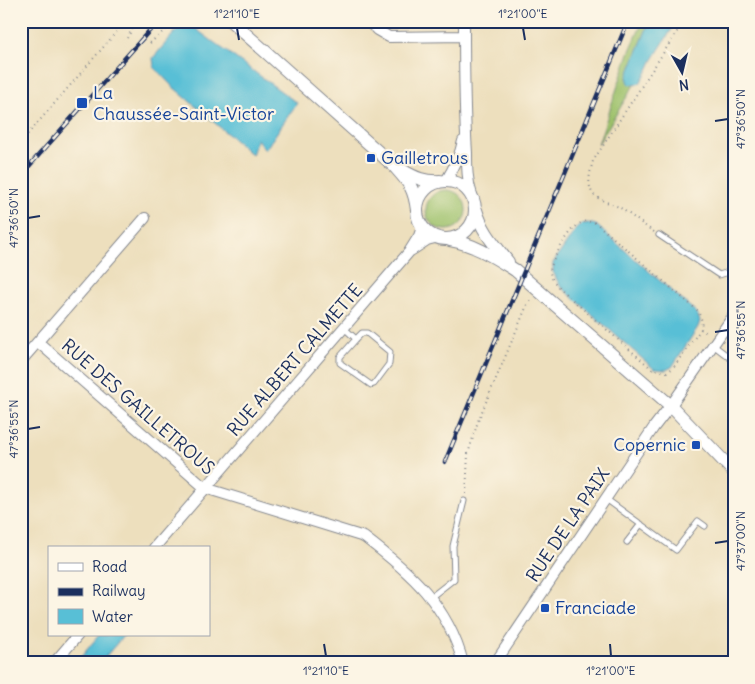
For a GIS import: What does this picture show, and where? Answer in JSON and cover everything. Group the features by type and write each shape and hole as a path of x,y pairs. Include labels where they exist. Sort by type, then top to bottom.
{"street":[{"path":"231,21 394,166 410,185 415,195 418,219 426,233 442,240 471,245 515,270 670,406 734,472"},
{"path":"368,21 377,30 389,37 464,36"},
{"path":"464,21 465,132 469,186 483,229 515,270"},
{"path":"417,210 421,194 426,188 444,181 455,165 465,132"},
{"path":"394,166 428,182 444,181 460,184 472,195"},
{"path":"450,240 465,233 472,225 476,209"},
{"path":"21,361 145,218"},
{"name":"RUE ALBERT CALMETTE","path":"156,546 409,252 422,227"},
{"name":"RUE ALBERT CALMETTE","path":"409,252 427,240 435,238"},
{"name":"RUE DE LA PAIX","path":"495,663 654,427 734,315"},
{"name":"RUE DES GAILLETROUS","path":"38,342 206,488 364,537 395,561 431,597 449,623 463,663"},
{"path":"54,663 77,636"}],"lane":[{"path":"658,235 719,275 729,272 734,267"},
{"path":"343,328 356,339"},
{"path":"362,332 367,333 390,352 389,364 374,384 371,385 340,363 340,357 356,339 362,332"},
{"path":"715,343 734,361"},
{"path":"606,498 676,550 698,521 705,526"},
{"path":"431,597 454,579 453,546 464,501"},
{"path":"627,542 641,524"}],"path":[{"path":"21,142 126,21"},
{"path":"127,38 137,21"},
{"path":"150,43 175,21"},
{"path":"658,235 619,208 597,198 590,187 589,178 593,161 684,21"},
{"path":"587,221 596,223 698,311 702,321 700,328 673,368 667,372 652,369 560,289 550,272 552,262 574,228 580,223 587,221"},
{"path":"464,501 467,487 468,454 478,421 528,303 539,291"},
{"path":"700,328 715,343"}],"green space":[{"path":"643,21 650,21 627,77 629,83 634,85 598,144 629,53"},
{"path":"450,190 457,193 463,199 466,210 465,218 457,227 450,230 442,230 435,227 427,218 426,206 429,199 438,191"}],"water":[{"path":"650,21 677,21 640,83 629,84 627,77"},
{"path":"181,25 193,27 297,103 265,150 257,139 252,155 172,86 154,67 153,58"},
{"path":"581,224 596,225 697,313 700,321 698,327 672,367 666,370 654,369 560,286 553,272 553,263 576,229"},
{"path":"98,636 123,636 100,663 76,663"}],"railway":[{"path":"21,175 158,21"},
{"path":"445,462 628,21"}],"place":[{"name":"La Chaussée-Saint-Victor","path":"82,103"},
{"name":"Gailletrous","path":"371,158"},
{"name":"Copernic","path":"696,445"},
{"name":"Franciade","path":"545,608"}]}
